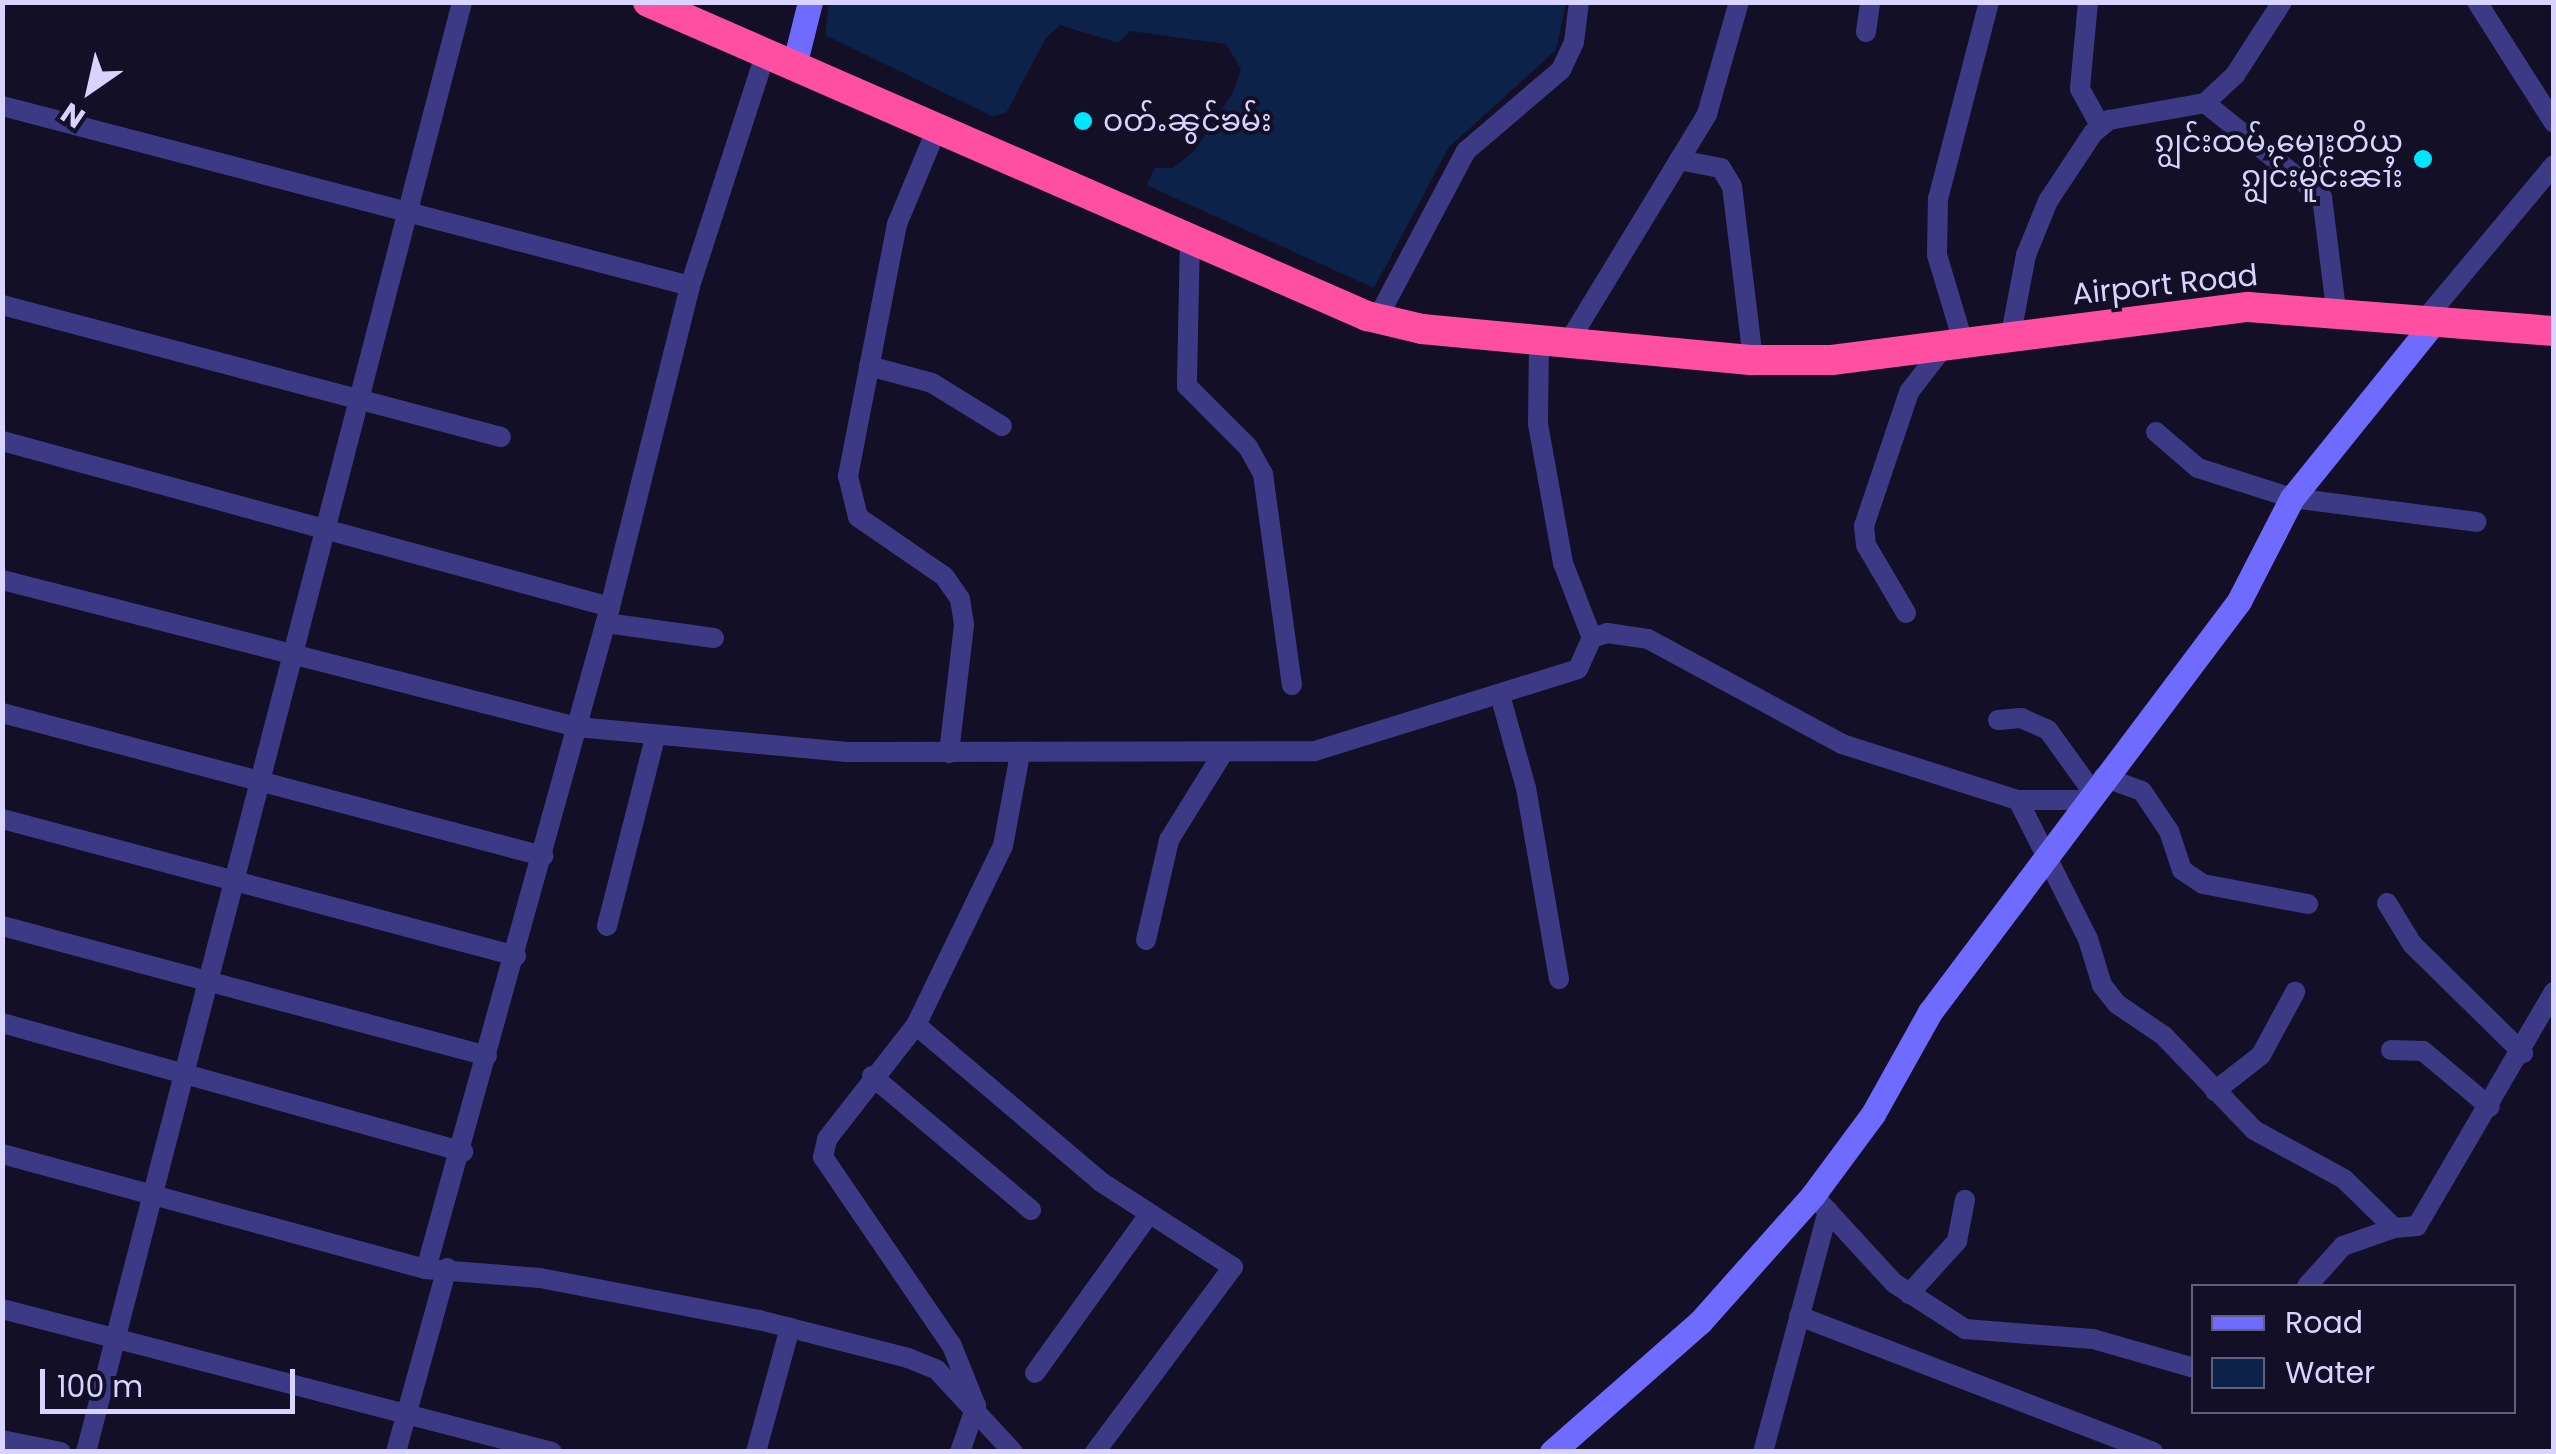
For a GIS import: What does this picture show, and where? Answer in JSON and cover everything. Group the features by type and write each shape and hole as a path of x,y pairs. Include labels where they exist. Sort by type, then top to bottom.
{"highway":[{"name":"Airport Road","path":"648,2 766,49 1377,318 1554,342 1753,360 1954,346 2248,307 2336,310 2426,325 2554,331"}],"street":[{"path":"86,1452 462,2"},
{"path":"795,62 810,2"},
{"path":"1377,318 1466,151 1561,70 1574,42 1579,2"},
{"path":"2,580 576,727 655,738 950,753 1221,756 1314,751 1500,695 1578,669 1592,638 1560,545 1538,424 1554,342 1680,160 1720,78 1739,2"},
{"path":"1866,32 1870,2"},
{"path":"1906,613 1866,545 1864,526 1908,392 1954,346 1937,255 1938,198 1988,2"},
{"path":"2088,2 2080,89 2100,126"},
{"path":"2010,339 2026,255 2048,201 2100,126 2205,103 2234,76 2282,2"},
{"path":"2477,2 2554,123"},
{"path":"396,1452 436,1268 440,1204 463,1152 608,615 690,286 766,49"},
{"path":"2205,103 2322,198 2336,310"},
{"path":"2,106 690,286"},
{"path":"938,126 897,224 869,366 849,498 874,532 944,576 960,598 964,625 950,753"},
{"path":"1680,160 1721,168 1732,186 1753,360"},
{"path":"1552,1452 1700,1322 1820,1203 1930,1012 2240,601 2292,498 2554,166"},
{"path":"1190,237 1187,386 1248,448 1263,474 1292,686"},
{"path":"2,305 360,395 501,437"},
{"path":"869,366 932,383 1002,426"},
{"path":"2156,432 2183,460 2292,498 2476,522"},
{"path":"2,440 325,528 608,615 714,638"},
{"path":"1592,638 1648,639 1842,744 2018,800 2094,790 2142,791 2169,831 2182,870 2203,884 2308,904"},
{"path":"1500,695 1526,788 1558,979"},
{"path":"2,713 542,856"},
{"path":"1998,720 2021,718 2048,730 2094,790"},
{"path":"607,926 655,738"},
{"path":"960,1452 976,1406 952,1346 822,1157 826,1139 916,1025 1003,846 1020,754"},
{"path":"1146,940 1169,840 1221,756"},
{"path":"2018,800 2043,859 2088,939 2102,984 2117,1004 2164,1036 2254,1130 2344,1179 2394,1228"},
{"path":"2,819 516,956"},
{"path":"2387,903 2412,944 2524,1053"},
{"path":"2,926 488,1056"},
{"path":"2214,1091 2262,1055 2295,992"},
{"path":"2309,1284 2343,1246 2394,1228 2417,1226 2524,1053 2554,992"},
{"path":"2,1022 463,1152"},
{"path":"916,1025 1148,1216 1233,1267 1095,1452"},
{"path":"2391,1050 2422,1051 2490,1107"},
{"path":"872,1076 1031,1210"},
{"path":"2,1154 151,1197 436,1268 540,1278 790,1328 908,1358 937,1370 976,1406 1014,1452"},
{"path":"1909,1294 1958,1241 1964,1200"},
{"path":"1820,1203 1909,1294 1964,1329 2094,1340 2191,1367"},
{"path":"1763,1452 1799,1316 1820,1203"},
{"path":"1034,1373 1148,1216"},
{"path":"2,1309 552,1452"},
{"path":"1799,1316 2153,1452"},
{"path":"756,1452 790,1328"},
{"path":"2,1440 61,1452"}],"water":[{"path":"829,2 1566,3 1556,50 1449,147 1374,288 1146,185 1155,168 1173,168 1195,150 1232,94 1241,69 1226,44 1130,31 1118,43 1060,25 1046,38 1006,113 992,116 825,35"}],"place":[{"name":"ဝတ်ႉၼွင်ၶမ်း","path":"1083,121"},
{"name":"ၵျွင်းထမ်ႇမေႃးတိယ ၵျွင်းမိူင်းၼၢႆး","path":"2423,159"}]}
